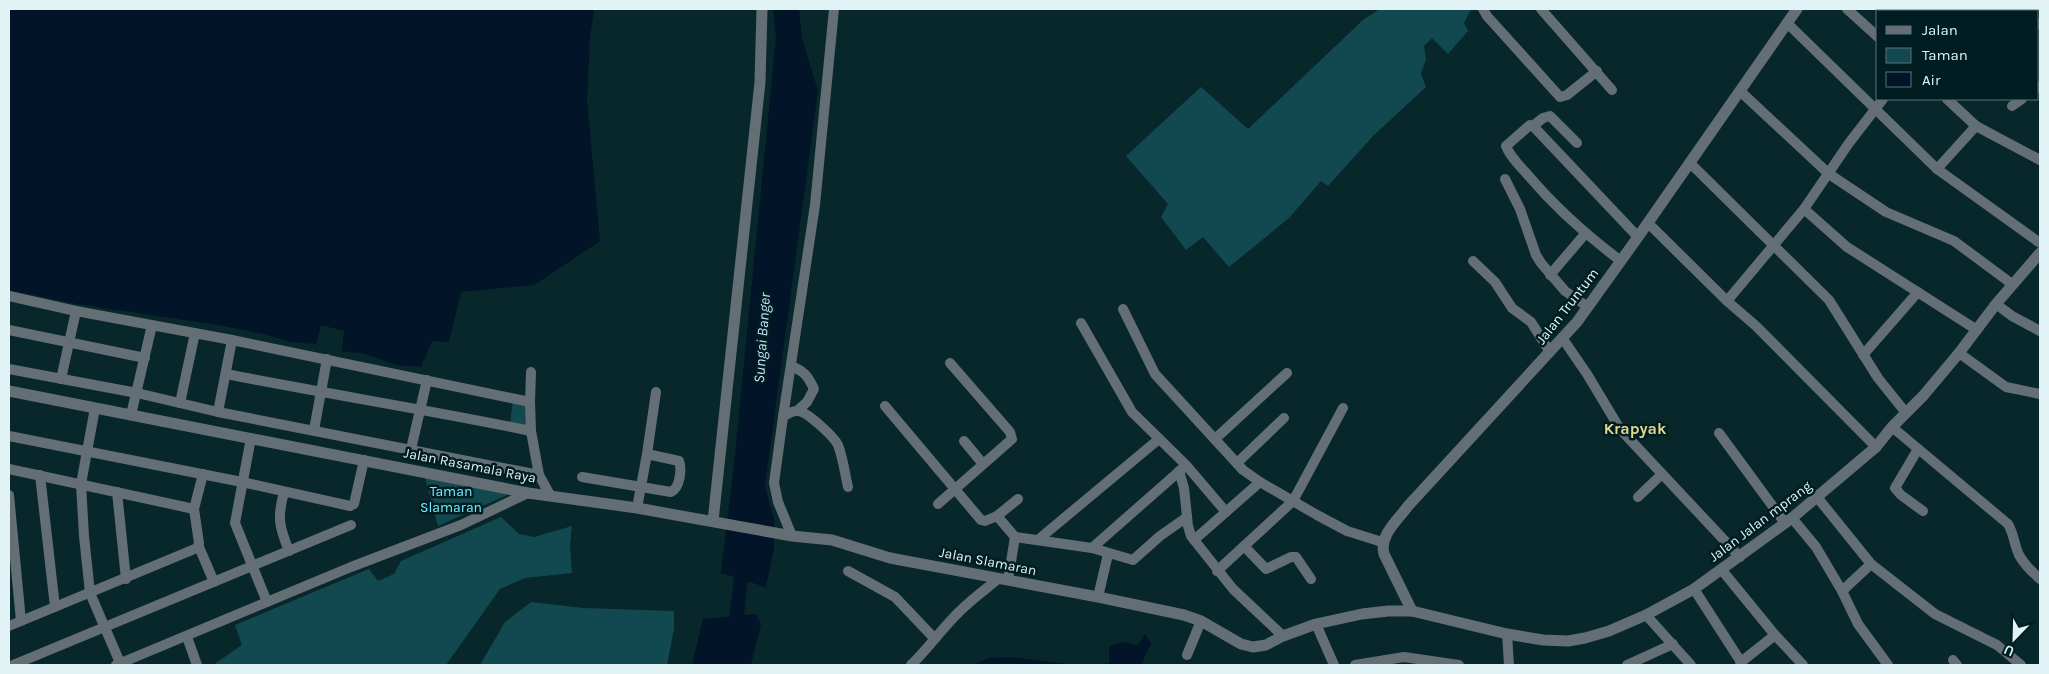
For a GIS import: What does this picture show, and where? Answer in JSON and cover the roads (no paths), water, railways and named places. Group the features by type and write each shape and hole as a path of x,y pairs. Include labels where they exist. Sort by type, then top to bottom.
{"street":[{"path":"719,522 760,82 762,9"},
{"path":"787,535 774,483 815,205 834,9"},
{"path":"1483,9 1486,16 1560,97 1567,95 1597,71"},
{"path":"1540,9 1612,90"},
{"name":"Jalan Truntum","path":"1382,542 1408,506 1563,339 1588,307 1797,9"},
{"path":"1847,9 1876,35"},
{"path":"1787,23 1937,169 2040,244"},
{"path":"1740,91 1829,174 1886,212 1954,241 2012,284"},
{"path":"1727,301 1804,209 1882,100"},
{"path":"1948,100 1976,126 2040,160"},
{"path":"2012,106 2021,100"},
{"path":"1577,143 1550,116 1542,118 1533,126 1530,125 1512,140 1506,148 1545,195 1585,234 1621,261"},
{"path":"1533,126 1638,238"},
{"path":"1937,169 1976,126"},
{"path":"1690,164 1829,300 1878,378 1906,413"},
{"path":"1505,179 1520,209 1536,255 1565,291 1588,307"},
{"path":"1804,209 1847,247 1977,330"},
{"path":"1648,223 1727,301 1756,326 1876,447"},
{"path":"1550,274 1585,234"},
{"name":"Jalan Jalan mprang","path":"1412,611 1507,634 1568,641 1598,635 1646,615 1694,589 1789,521 1876,447 1959,353 2012,284 2040,253"},
{"path":"1473,261 1494,282 1512,308 1530,322 1550,352"},
{"path":"1863,355 1918,292"},
{"path":"9,296 76,311 327,359 530,402"},
{"path":"1996,304 2012,316 2040,331"},
{"path":"1123,309 1155,374 1237,463 1260,482 1347,531 1382,542 1384,554 1412,611"},
{"path":"61,379 76,311"},
{"path":"1081,324 1132,412 1226,512"},
{"path":"131,415 152,325"},
{"path":"9,330 145,358"},
{"path":"180,403 195,333"},
{"path":"1563,339 1587,374 1620,429 1740,557"},
{"path":"218,412 232,340"},
{"path":"1959,353 2006,386 2040,394"},
{"path":"314,430 327,359"},
{"path":"938,504 1008,444 1012,436 950,363"},
{"path":"783,417 807,402 814,389 808,375 790,366"},
{"name":"Jalan Rasamala Raya","path":"9,369 137,393 218,412 539,475 550,495"},
{"path":"531,372 531,431 539,475"},
{"path":"1215,439 1287,373"},
{"path":"226,374 420,408 531,431"},
{"path":"411,449 427,380"},
{"name":"Jalan Rasamala Raya","path":"9,391 528,493 550,495"},
{"path":"638,508 656,392"},
{"path":"885,406 981,520 985,521 996,516 1018,499"},
{"path":"94,408 81,484 90,593 119,665 267,602 461,524 528,493"},
{"path":"1217,570 1293,501 1343,408"},
{"path":"797,410 809,416 838,444 848,487"},
{"path":"1237,463 1284,418"},
{"path":"1892,427 2008,524 2014,534 2018,554 2040,579"},
{"path":"1719,432 1789,521 1816,547 1842,591 1858,624 1888,665"},
{"path":"9,436 203,474 352,506 364,460"},
{"path":"251,438 235,523 267,602"},
{"path":"1039,539 1159,439"},
{"path":"964,440 983,464"},
{"path":"1918,449 1895,488 1901,495 1923,511"},
{"path":"582,478 671,492 677,487 681,466 679,461 647,454"},
{"path":"1183,468 1189,532 1233,589 1283,636"},
{"path":"1092,548 1183,468"},
{"path":"9,469 194,509"},
{"path":"203,474 194,509 199,547 214,582"},
{"path":"1638,497 1662,474"},
{"path":"40,475 55,607"},
{"path":"1194,540 1260,482"},
{"path":"117,492 126,579"},
{"path":"284,492 279,511 279,522 289,551"},
{"path":"9,495 21,621"},
{"name":"Jalan Slamaran","path":"550,495 638,508 787,535 832,540 890,558 1184,615 1201,621 1247,646 1260,647 1316,624 1362,614 1412,611"},
{"path":"1817,497 1871,564 1935,614 1997,645 2021,665"},
{"path":"996,516 1015,537 1092,548 1128,560 1134,560 1160,536 1187,517"},
{"path":"13,665 351,525"},
{"path":"911,665 927,650 960,610 1003,579 1015,537"},
{"path":"1244,546 1266,569 1291,557 1296,557 1311,579"},
{"path":"9,626 194,551 199,547"},
{"path":"1098,597 1108,554"},
{"path":"1842,591 1871,564"},
{"path":"1721,569 1775,635 1804,665"},
{"path":"848,571 895,597 935,639"},
{"path":"1694,589 1744,663 1775,635"},
{"path":"1646,615 1691,665"},
{"path":"1187,655 1201,621"},
{"path":"1316,624 1334,665"},
{"path":"1507,634 1509,665"},
{"path":"187,637 197,665"},
{"path":"1627,665 1673,644"},
{"path":"1355,665 1404,657 1459,665"}],"water":[{"path":"9,9 594,9 590,36 587,100 600,241 534,285 461,292 449,342 432,341 421,367 396,365 365,354 342,351 344,331 321,325 316,344 291,342 264,334 218,325 77,304 9,290"},
{"path":"773,9 799,9 802,38 818,91 765,486 774,520 774,548 766,587 721,573 735,455 776,37"},
{"path":"756,614 761,624 751,665 692,665 703,619"},
{"path":"1145,634 1151,643 1141,665 1096,665 1109,663 1109,647 1122,642 1138,645"},
{"path":"1009,657 1078,665 974,665 988,658"}],"waterway":[{"name":"Sungai Banger","path":"724,665 737,615 743,560"}],"district":[{"name":"Krapyak","path":"1635,428"}],"park label":[{"name":"Taman Slamaran","path":"451,500"}]}
